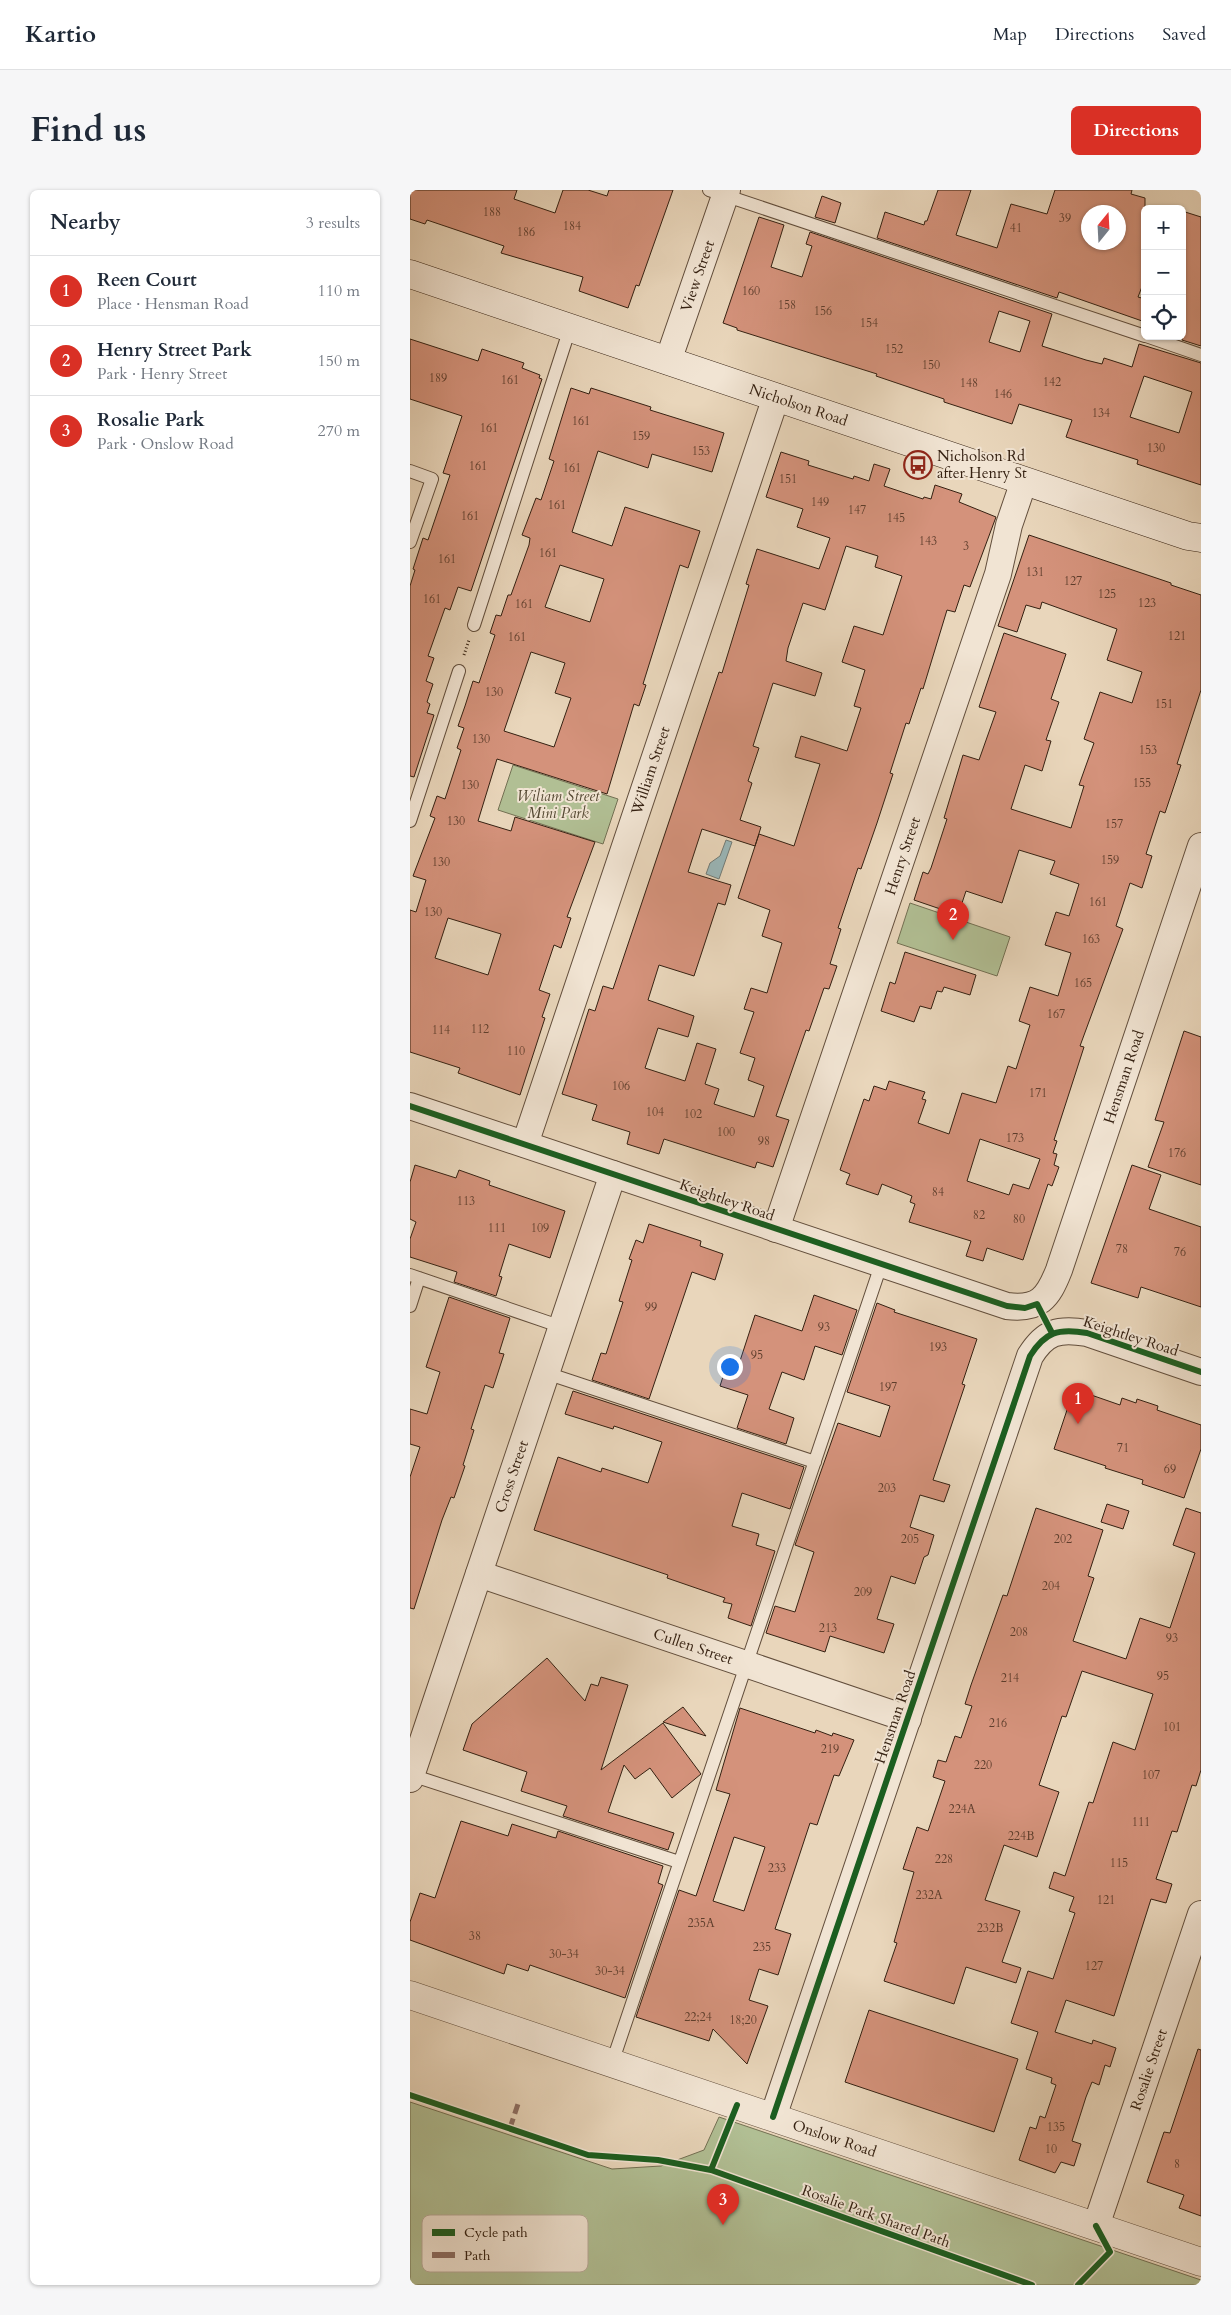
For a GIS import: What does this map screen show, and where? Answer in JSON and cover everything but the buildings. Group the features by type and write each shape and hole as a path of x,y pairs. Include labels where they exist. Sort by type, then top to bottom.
{"street":[{"name":"View Street","path":"668,361 720,192"},
{"name":"Nicholson Road","path":"410,274 1197,539"},
{"name":"William Street","path":"525,1144 776,397"},
{"name":"Henry Street","path":"776,1229 998,574 1009,525 1024,481"},
{"name":"Hensman Road","path":"1037,1304 1051,1290 1059,1270 1201,846"},
{"name":"Keightley Road","path":"410,1106 1007,1306 1025,1308 1037,1304"},
{"name":"Cross Street","path":"411,1777 613,1174"},
{"name":"Keightley Road","path":"1052,1333 1069,1330 1087,1333 1201,1372"},
{"name":"Hensman Road","path":"773,2117 1030,1356 1039,1341 1052,1333"},
{"name":"Cullen Street","path":"479,1574 908,1719"},
{"name":"Rosalie Street","path":"1096,2226 1201,1914"},
{"name":"Onslow Road","path":"410,1994 1201,2262"}],"lane":[{"path":"720,192 1141,335"},
{"path":"474,625 570,328"},
{"path":"1157,340 1201,355"},
{"path":"410,471 432,479 410,542"},
{"path":"410,821 459,671"},
{"path":"612,2063 881,1265"},
{"path":"410,1306 415,1277 562,1327"},
{"path":"546,1373 815,1462"},
{"path":"411,1777 680,1862"}],"path":[{"path":"459,671 474,625"}],"green space":[{"name":"Wiliam Street Mini Park","path":"513,765 618,799 603,844 498,810"},
{"path":"910,903 1010,937 997,976 897,943"},
{"path":"410,2102 612,2169 661,2166 704,2150 719,2117 1201,2280 1201,2285 410,2285"}],"water":[{"path":"726,840 732,842 719,879 706,874 710,863 720,856"}],"marked path":[{"path":"510,2128 519,2101"}],"cycle path":[{"path":"410,1106 1007,1306 1025,1308 1037,1304 1052,1333"},
{"path":"773,2117 1030,1356 1047,1337 1068,1331 1087,1333 1201,1372"},
{"name":"Rosalie Park Shared Path","path":"410,2095 588,2155 658,2160 711,2170 1032,2285"},
{"path":"711,2170 737,2105"},
{"path":"1078,2285 1110,2252 1096,2226"}],"place":[{"name":"Nicholson Rd after Henry St","path":"918,465"},
{"name":"Henry Street Park","path":"953,940"},
{"name":"Reen Court","path":"1078,1424"},
{"name":"Rosalie Park","path":"723,2225"}]}
